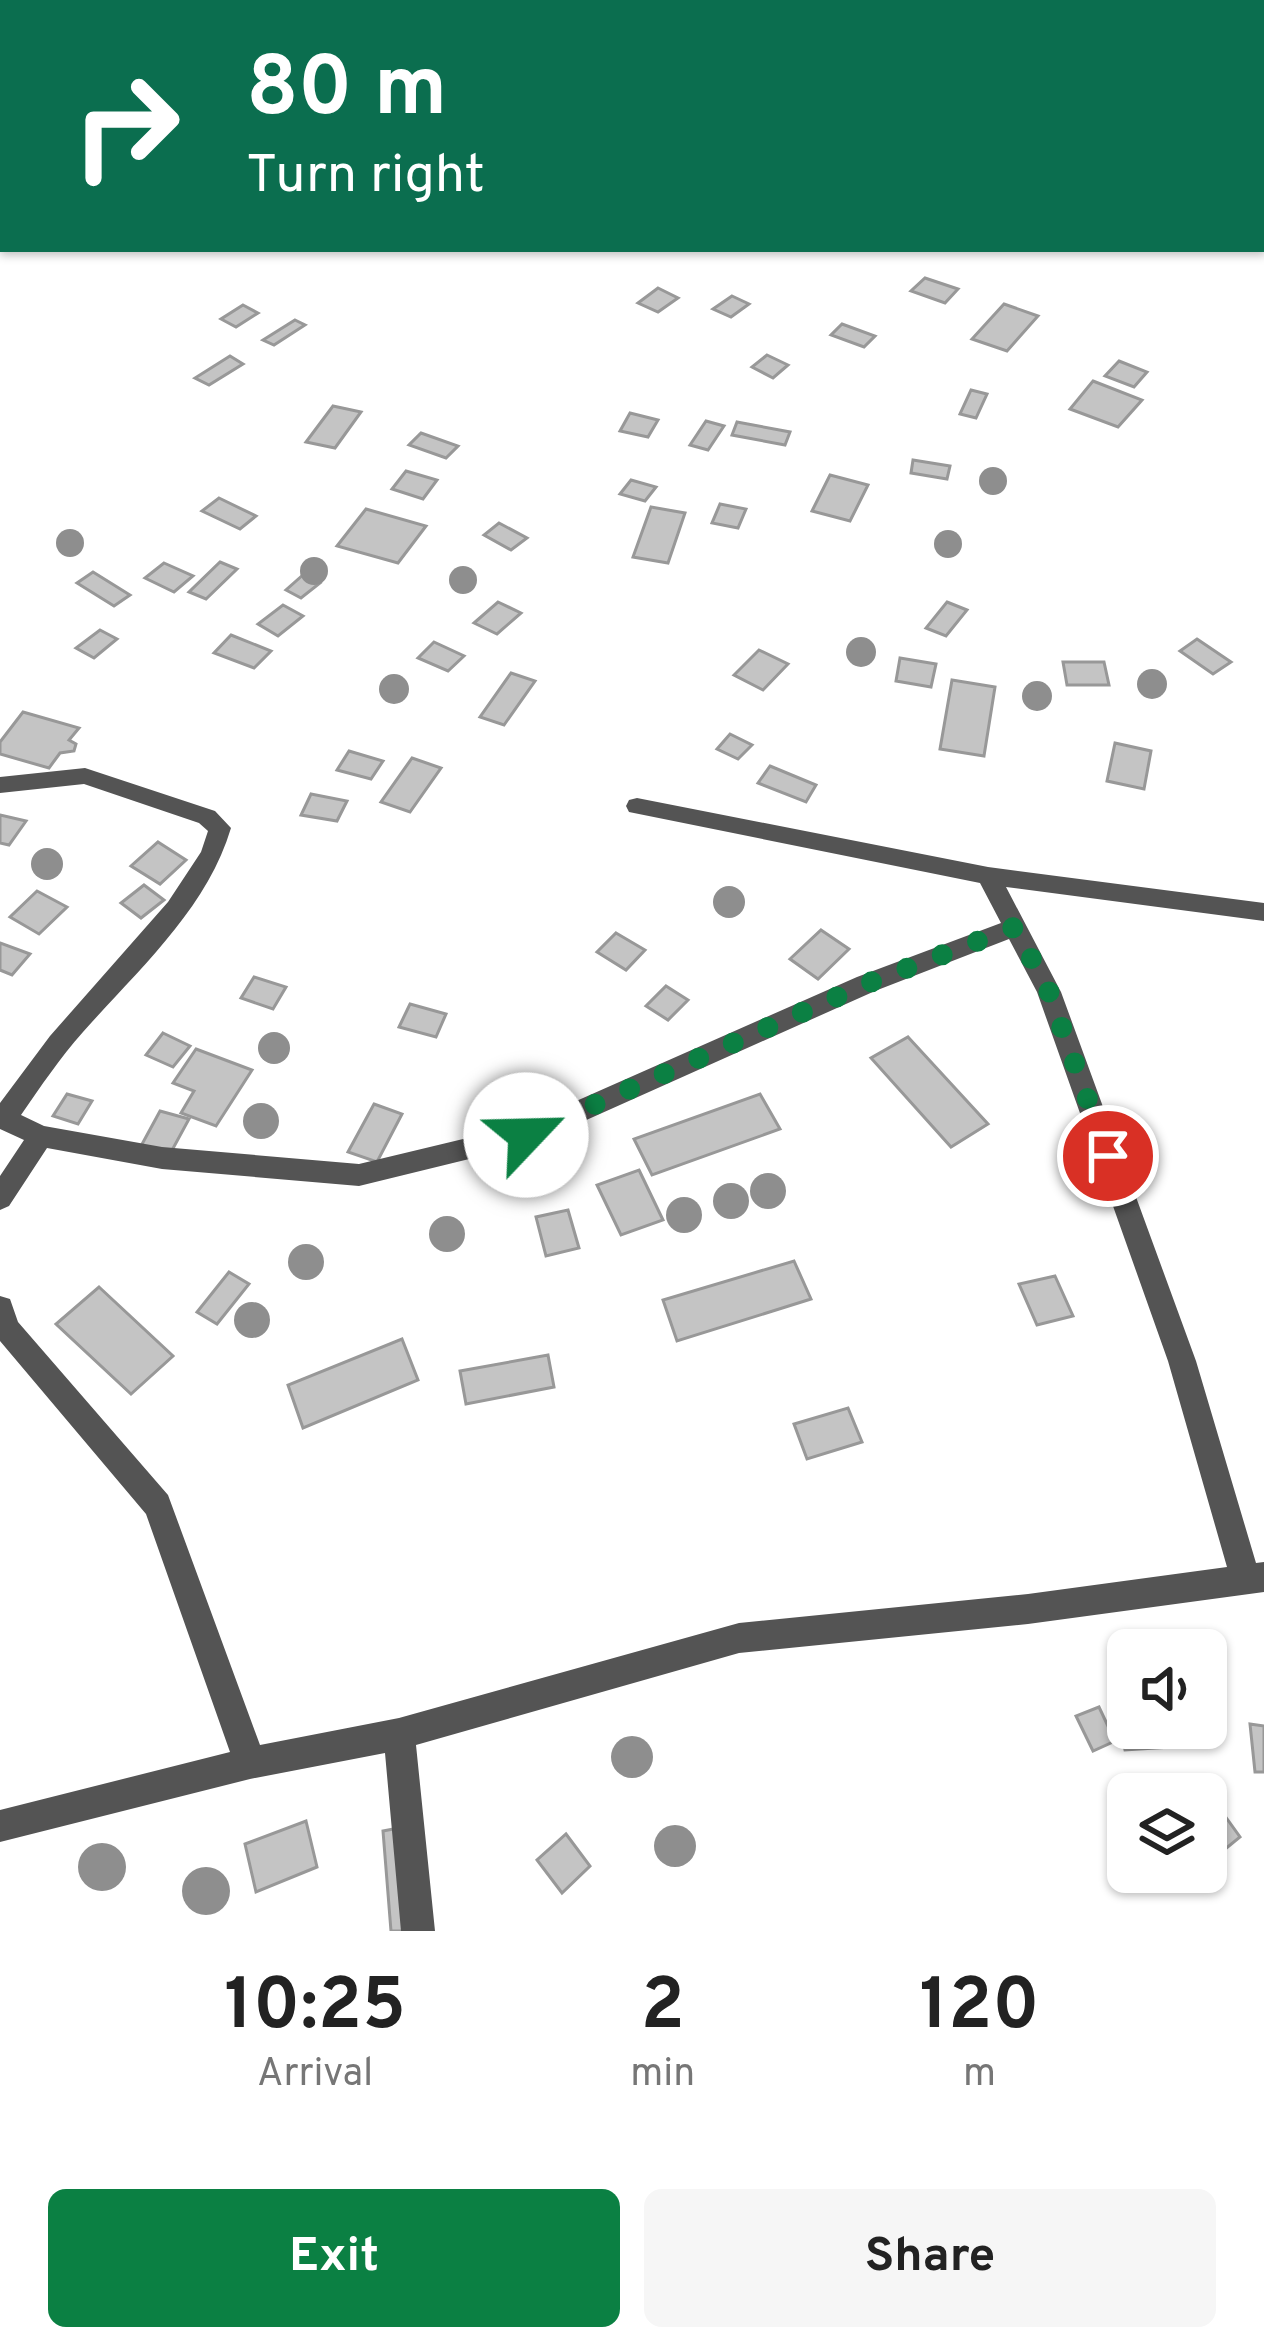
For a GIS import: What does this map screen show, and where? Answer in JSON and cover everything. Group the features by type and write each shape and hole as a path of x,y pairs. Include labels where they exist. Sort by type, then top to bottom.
{"street":[{"path":"0,785 85,776 207,817 220,828 218,845 162,927 58,1045 2,1118 41,1136 162,1158 358,1175 526,1135 866,984 1015,927"},
{"path":"637,806 988,876 1264,912"},
{"path":"0,1826 250,1763 399,1734 739,1638 1028,1609 1255,1578 1049,992 988,876"},
{"path":"0,1198 41,1136"},
{"path":"0,1308 7,1329 158,1505 250,1763"},
{"path":"399,1734 418,1931"}],"building":[{"path":"925,278 958,289 945,303 911,291"},
{"path":"658,288 678,298 658,312 638,303"},
{"path":"732,296 749,304 731,317 713,309"},
{"path":"1004,304 1038,316 1007,351 972,339"},
{"path":"243,305 258,313 236,327 221,319"},
{"path":"295,320 305,325 274,345 263,340"},
{"path":"842,324 875,336 864,347 831,335"},
{"path":"767,355 788,365 773,378 752,367"},
{"path":"230,356 243,364 209,385 195,378"},
{"path":"1119,361 1147,372 1134,387 1105,376"},
{"path":"1093,381 1142,400 1118,427 1070,409"},
{"path":"971,390 987,394 976,418 960,414"},
{"path":"333,406 361,412 335,448 306,442"},
{"path":"630,413 658,420 648,437 620,431"},
{"path":"706,421 724,426 708,450 690,445"},
{"path":"737,422 790,432 785,445 732,435"},
{"path":"421,433 458,446 446,458 409,445"},
{"path":"913,460 950,466 947,479 911,473"},
{"path":"406,471 437,480 423,499 392,489"},
{"path":"830,475 868,485 850,521 812,511"},
{"path":"631,480 656,487 645,501 620,494"},
{"path":"219,498 256,516 240,529 202,511"},
{"path":"720,504 746,509 738,528 712,523"},
{"path":"651,507 685,513 668,563 633,557"},
{"path":"366,509 426,526 398,563 337,546"},
{"path":"499,523 527,538 511,550 484,535"},
{"path":"220,562 237,569 206,599 189,592"},
{"path":"164,563 193,576 174,592 145,578"},
{"path":"93,572 130,595 114,606 77,583"},
{"path":"304,574 320,583 301,598 286,590"},
{"path":"498,602 521,613 497,634 474,623"},
{"path":"947,602 967,610 946,636 926,628"},
{"path":"283,605 303,616 278,636 258,624"},
{"path":"100,630 117,639 94,658 76,648"},
{"path":"231,635 271,651 254,668 214,653"},
{"path":"1197,639 1231,662 1213,674 1180,651"},
{"path":"434,642 464,656 448,671 418,658"},
{"path":"759,650 788,664 763,690 734,675"},
{"path":"900,658 936,664 931,687 896,681"},
{"path":"1063,662 1104,662 1109,685 1067,685"},
{"path":"511,673 535,681 504,725 480,717"},
{"path":"952,680 995,687 984,756 940,749"},
{"path":"23,712 79,728 69,740 76,744 74,751 60,753 49,768 0,754 0,742"},
{"path":"730,734 752,745 738,759 717,749"},
{"path":"1115,743 1151,751 1144,789 1107,781"},
{"path":"349,751 383,761 371,779 337,770"},
{"path":"412,758 441,768 410,812 381,802"},
{"path":"770,766 816,785 806,802 758,783"},
{"path":"311,794 347,801 337,821 301,815"},
{"path":"0,815 26,821 9,845 0,843"},
{"path":"158,842 186,860 160,884 131,866"},
{"path":"144,885 164,900 141,918 121,903"},
{"path":"37,891 67,907 39,934 10,917"},
{"path":"821,930 849,949 818,979 790,959"},
{"path":"616,933 645,950 626,970 597,952"},
{"path":"0,943 30,954 12,975 0,970"},
{"path":"254,977 286,987 273,1009 241,998"},
{"path":"666,986 688,1000 668,1020 646,1006"},
{"path":"410,1004 446,1014 436,1037 399,1027"},
{"path":"163,1033 190,1046 173,1067 146,1055"},
{"path":"908,1037 988,1124 951,1147 871,1058"},
{"path":"196,1049 252,1070 216,1126 181,1113 194,1091 173,1083"},
{"path":"547,1093 551,1116 485,1127 481,1102"},
{"path":"67,1094 92,1101 78,1124 53,1116"},
{"path":"760,1094 780,1129 652,1175 634,1139"},
{"path":"374,1104 402,1114 377,1162 348,1152"},
{"path":"160,1111 189,1119 170,1154 141,1146"},
{"path":"639,1170 663,1220 621,1235 597,1185"},
{"path":"568,1210 579,1248 546,1256 536,1217"},
{"path":"794,1261 811,1299 677,1341 663,1300"},
{"path":"229,1272 249,1284 217,1324 197,1312"},
{"path":"1055,1276 1073,1316 1037,1325 1019,1284"},
{"path":"99,1287 173,1356 131,1394 56,1324"},
{"path":"402,1339 418,1380 303,1428 288,1385"},
{"path":"548,1355 554,1387 466,1404 460,1371"},
{"path":"848,1408 862,1442 807,1459 794,1424"},
{"path":"1099,1707 1107,1724 1107,1745 1093,1751 1076,1716"},
{"path":"1250,1724 1264,1726 1264,1772 1255,1772"},
{"path":"1227,1819 1240,1837 1227,1848"},
{"path":"306,1821 317,1867 256,1892 245,1844"},
{"path":"419,1824 428,1931 391,1931 383,1831"},
{"path":"566,1834 590,1866 562,1893 537,1860"}],"route":[{"path":"526,1135 866,984 1015,927 1049,992 1108,1156"}]}
